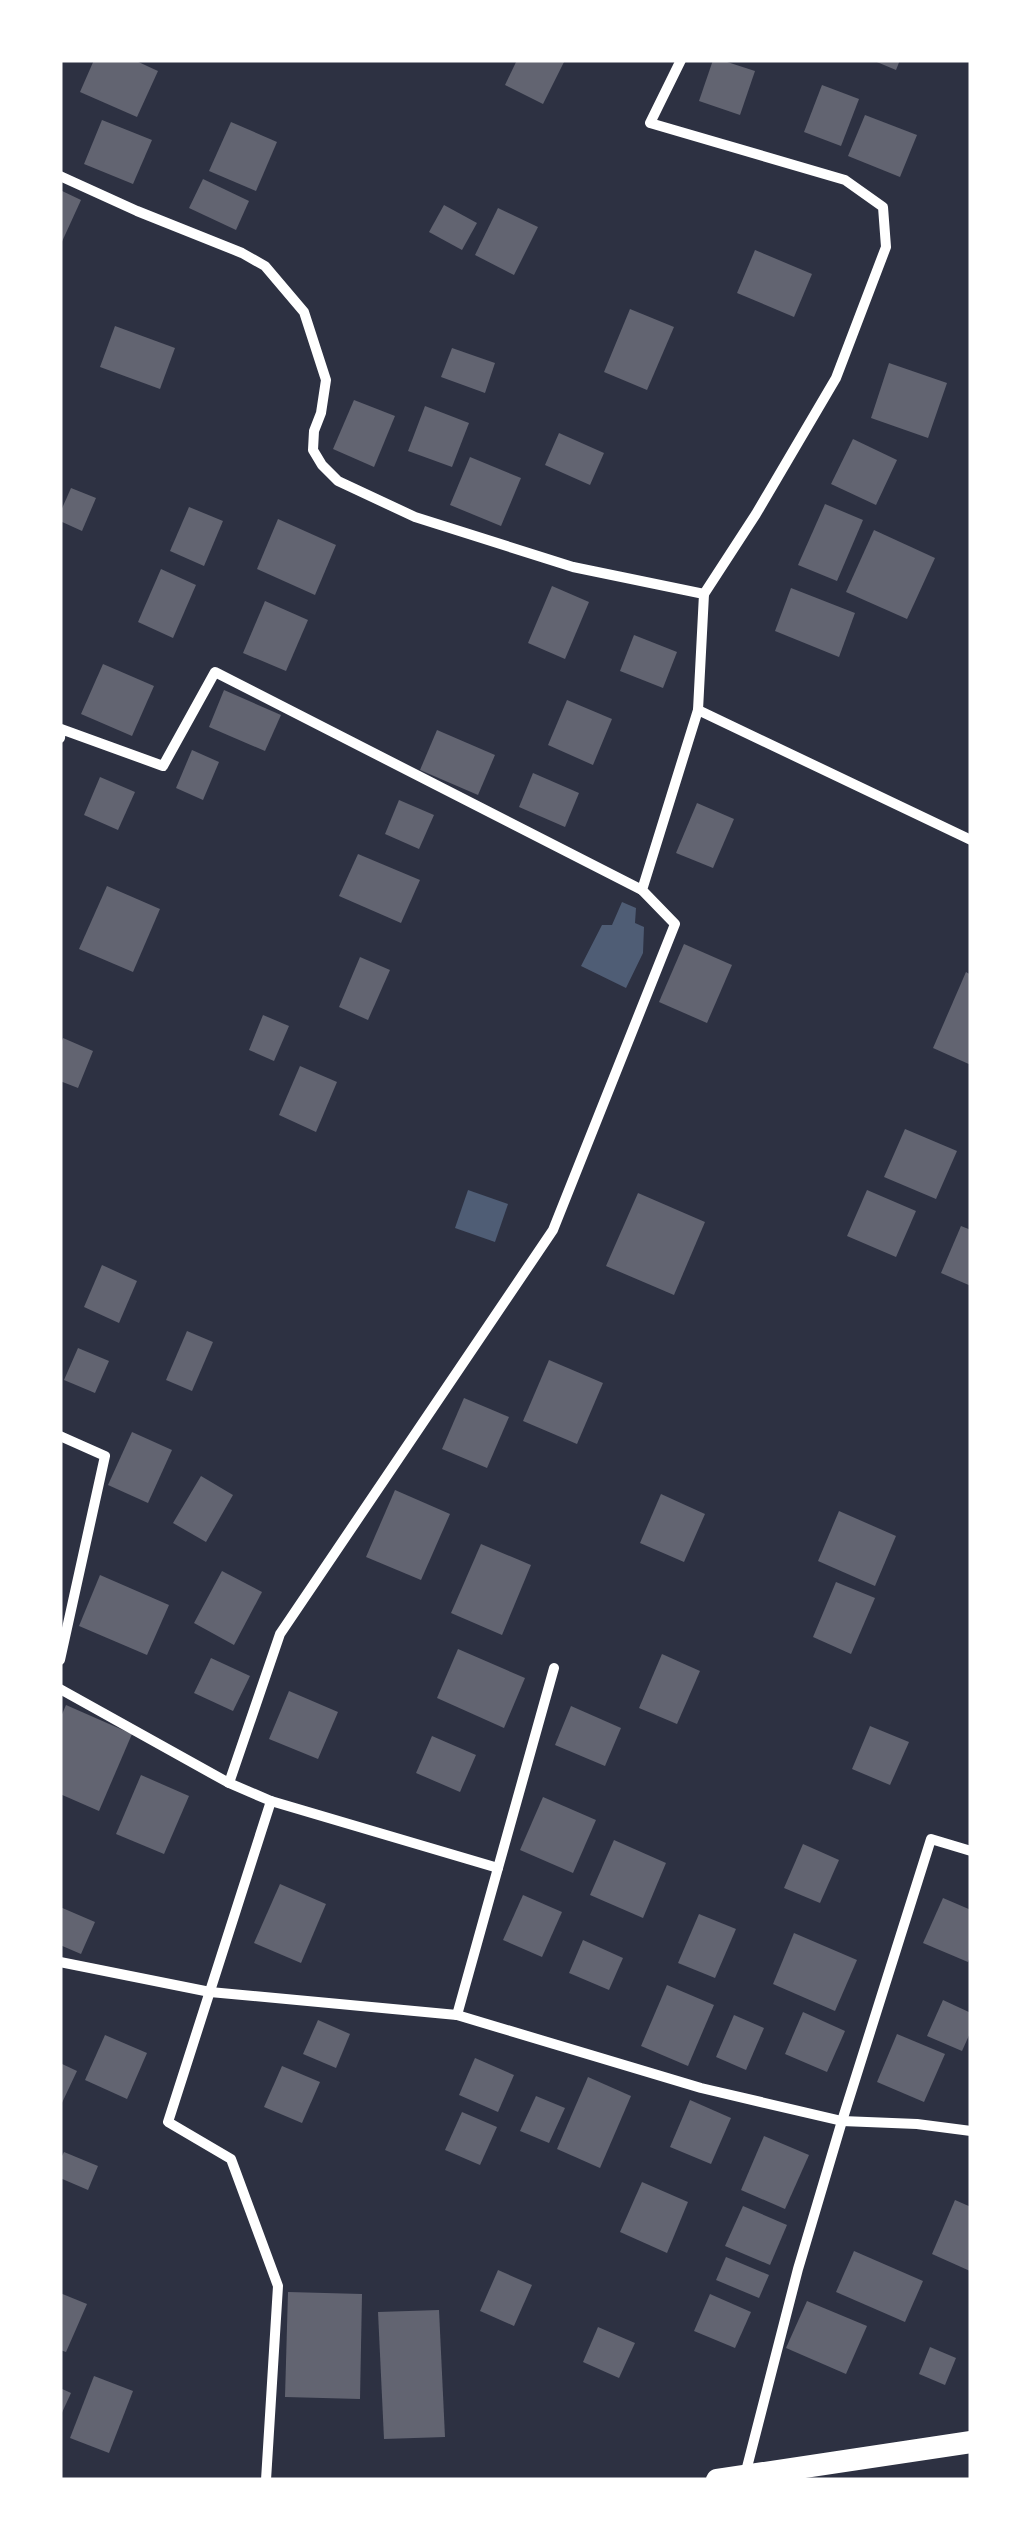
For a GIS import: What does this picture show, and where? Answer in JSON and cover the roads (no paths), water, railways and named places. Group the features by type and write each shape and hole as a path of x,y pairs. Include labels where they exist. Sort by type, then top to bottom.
{"highway":[{"path":"716,2480 971,2442"}],"street":[{"path":"642,890 698,710 704,594 836,378 886,246 882,207 845,180 650,123 681,60"},
{"path":"60,176 265,266 304,312 326,380 313,450 338,481 415,518 573,567 704,594"},
{"path":"60,738 61,729 164,766 215,672 642,890 675,924 554,1230 280,1634 229,1783"},
{"path":"698,710 971,840"},
{"path":"60,1436 105,1456 60,1660"},
{"path":"457,2014 554,1668"},
{"path":"60,1689 229,1783 271,1801 498,1868"},
{"path":"266,2480 278,2286 231,2159 168,2122 271,1801"},
{"path":"745,2477 798,2269 931,1839 971,1851"},
{"path":"60,1962 210,1992 457,2014 701,2088 842,2121 971,2131"}],"water":[{"path":"622,902 636,908 635,923 644,927 643,953 626,988 581,966 602,925 612,925"},
{"path":"468,1190 508,1204 495,1242 455,1228"}]}
